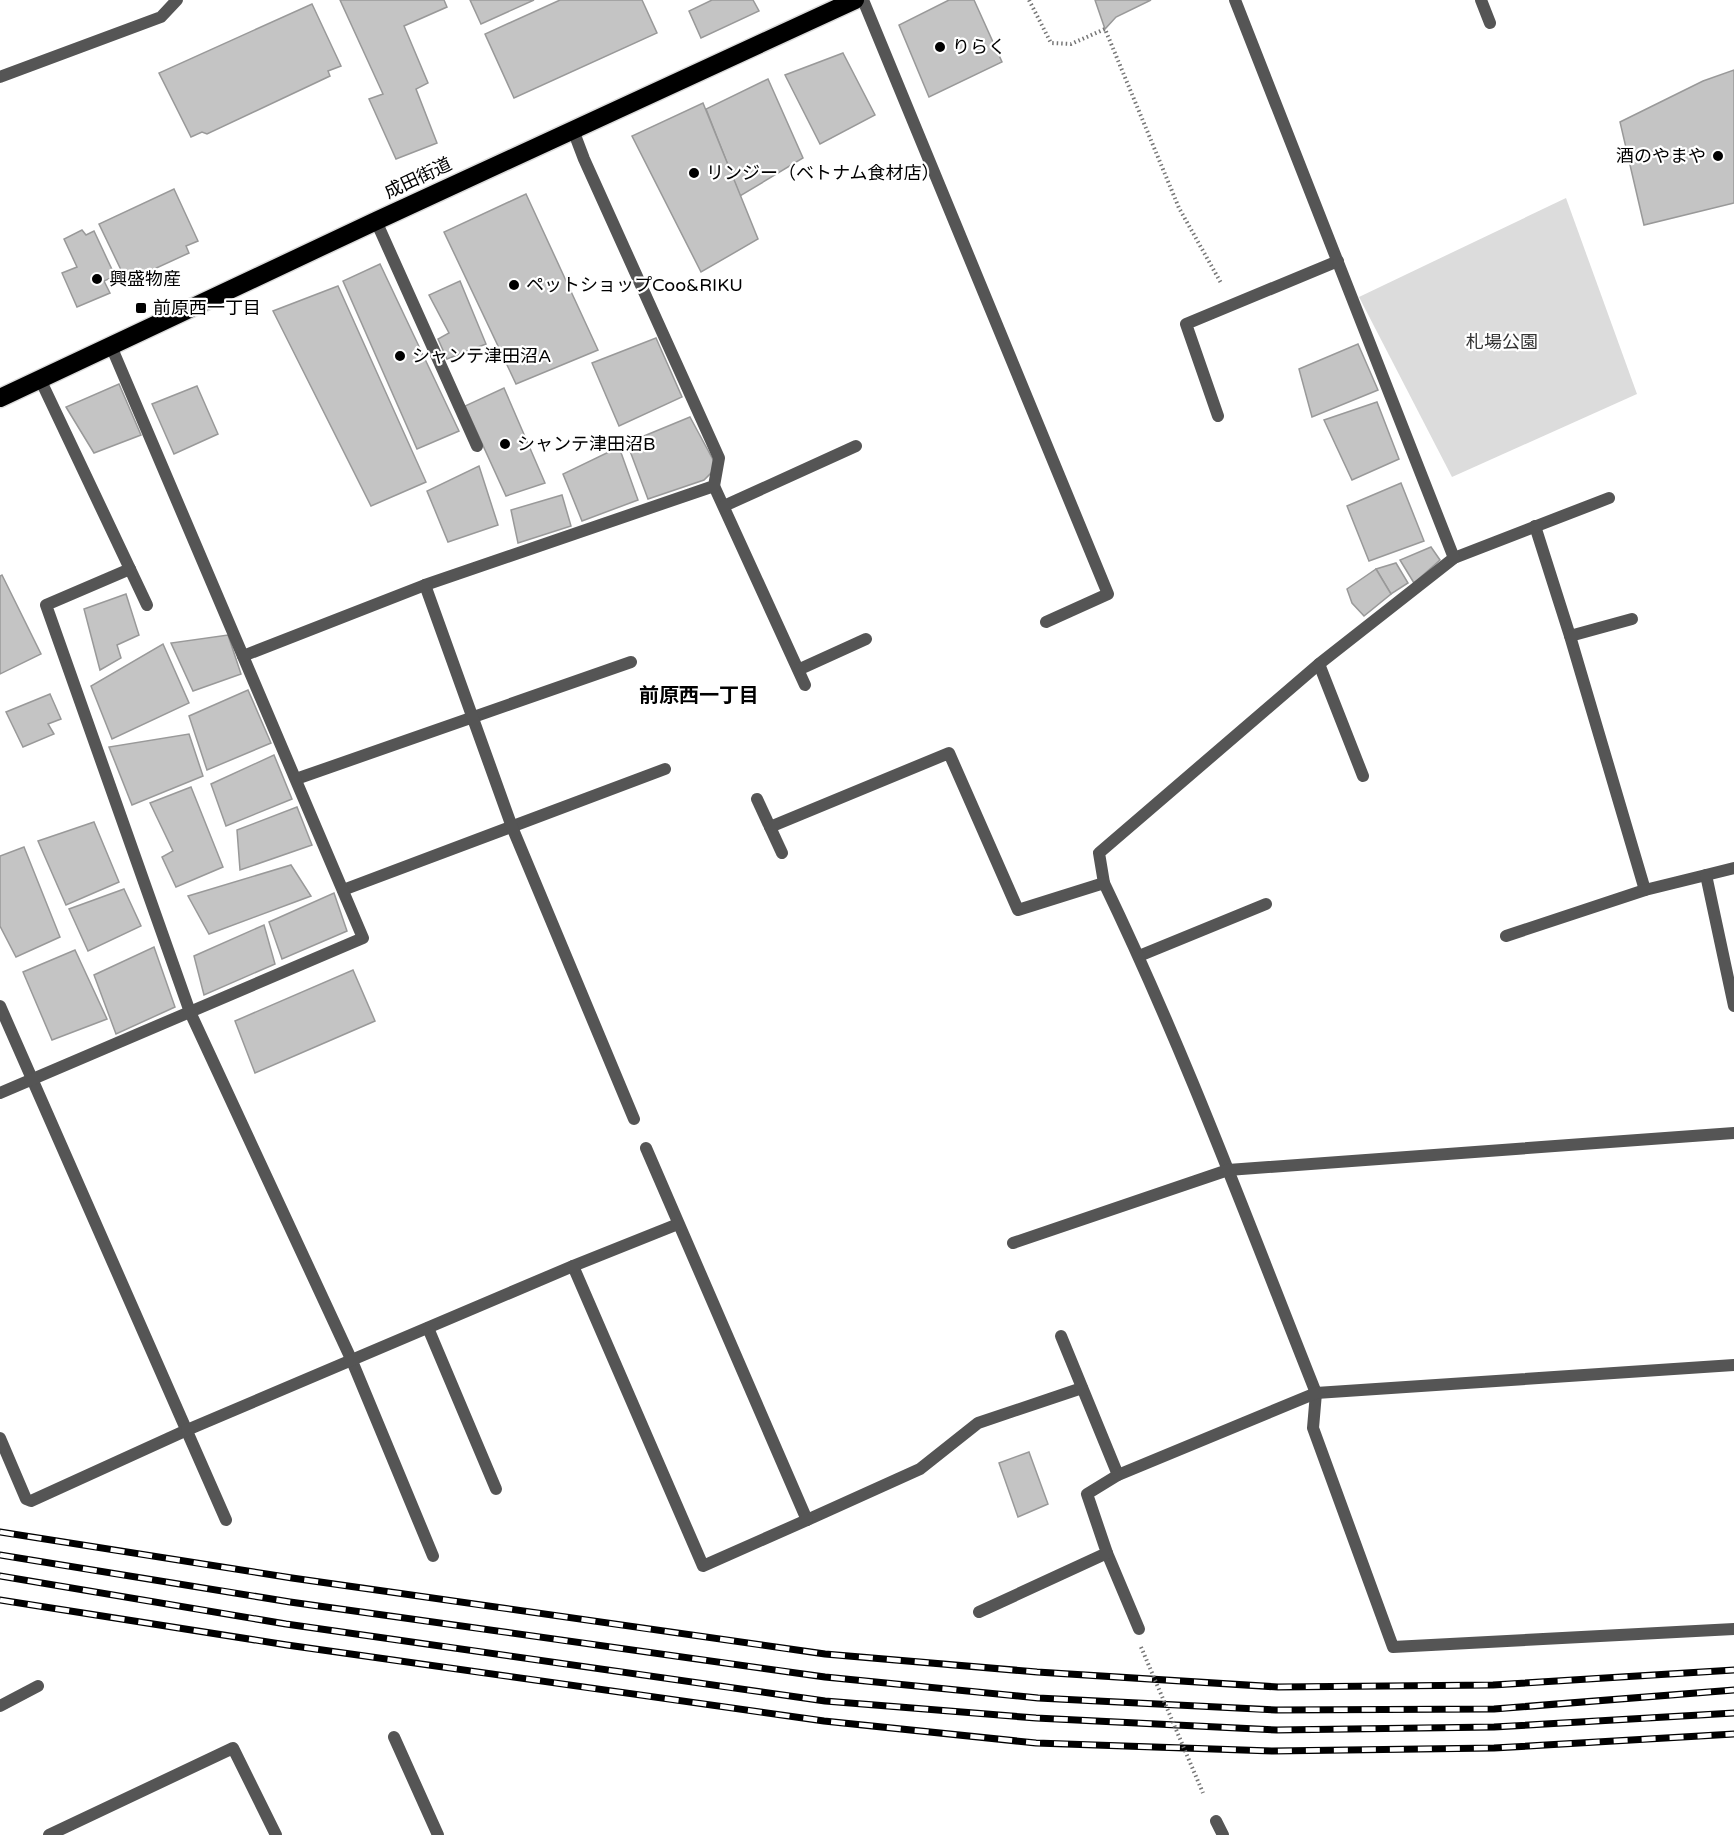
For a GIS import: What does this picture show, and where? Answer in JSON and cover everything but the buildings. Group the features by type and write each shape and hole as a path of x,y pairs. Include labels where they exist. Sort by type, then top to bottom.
{"highway":[{"name":"成田街道","path":"0,398 855,0"}],"street":[{"path":"0,77 161,17 177,0"},
{"path":"863,0 1108,594 1047,622"},
{"path":"1235,0 1454,558"},
{"path":"1481,0 1490,23"},
{"path":"573,130 719,458 714,486 806,685"},
{"path":"376,221 477,446"},
{"path":"1218,416 1186,324 1338,261"},
{"path":"0,1093 363,938 111,346"},
{"path":"40,379 147,605"},
{"path":"724,506 856,446"},
{"path":"243,656 425,585 714,486"},
{"path":"1609,498 1454,558 1319,664 1100,853 1104,884 1139,956 1228,1170 1316,1393 1313,1428 1393,1647 1734,1629"},
{"path":"1535,526 1645,890"},
{"path":"130,569 46,605 190,1012 352,1361 433,1556"},
{"path":"425,585 512,827 634,1119"},
{"path":"1570,636 1632,619"},
{"path":"800,669 866,639"},
{"path":"296,779 631,662"},
{"path":"1319,664 1363,776"},
{"path":"770,827 949,753 1018,910 1104,884"},
{"path":"343,890 665,769"},
{"path":"758,799 782,853"},
{"path":"1506,936 1645,890 1734,868"},
{"path":"1706,875 1734,1006"},
{"path":"1139,956 1266,904"},
{"path":"0,1006 226,1520"},
{"path":"1014,1243 1228,1170 1734,1133"},
{"path":"646,1148 807,1520"},
{"path":"0,1438 26,1499 31,1501 187,1430 573,1266 678,1224"},
{"path":"573,1266 703,1566 920,1469 978,1424 1082,1388"},
{"path":"428,1328 496,1489"},
{"path":"1061,1336 1118,1475"},
{"path":"1139,1629 1107,1553 1087,1494 1118,1475 1316,1393 1734,1365"},
{"path":"979,1612 1107,1553"},
{"path":"0,1706 38,1686"},
{"path":"394,1737 438,1835"},
{"path":"49,1835 233,1748 276,1835"},
{"path":"1216,1821 1223,1835"}],"path":[{"path":"1029,0 1051,43 1071,44 1105,29 1179,207 1233,304"},
{"path":"1141,1647 1203,1793"}],"green space":[{"name":"札場公園","path":"1566,198 1637,394 1452,477 1359,297"}],"railway":[{"path":"0,1532 292,1578 825,1654 1037,1672 1278,1687 1493,1685 1734,1670"},
{"path":"0,1555 290,1602 825,1677 1038,1698 1276,1710 1494,1709 1734,1690"},
{"path":"0,1576 286,1624 825,1701 1036,1718 1277,1730 1494,1727 1734,1713"},
{"path":"0,1600 287,1645 824,1721 1036,1743 1273,1751 1494,1748 1734,1734"}],"place":[{"name":"りらく","path":"940,47"},
{"name":"酒のやまや","path":"1718,156"},
{"name":"リンジー（ベトナム食材店）","path":"694,173"},
{"name":"興盛物産","path":"97,279"},
{"name":"ペットショップCoo&RIKU","path":"514,285"},
{"name":"前原西一丁目","path":"141,308"},
{"name":"シャンテ津田沼A","path":"400,356"},
{"name":"シャンテ津田沼B","path":"505,444"}],"district":[{"name":"前原西一丁目","path":"699,696"}]}
